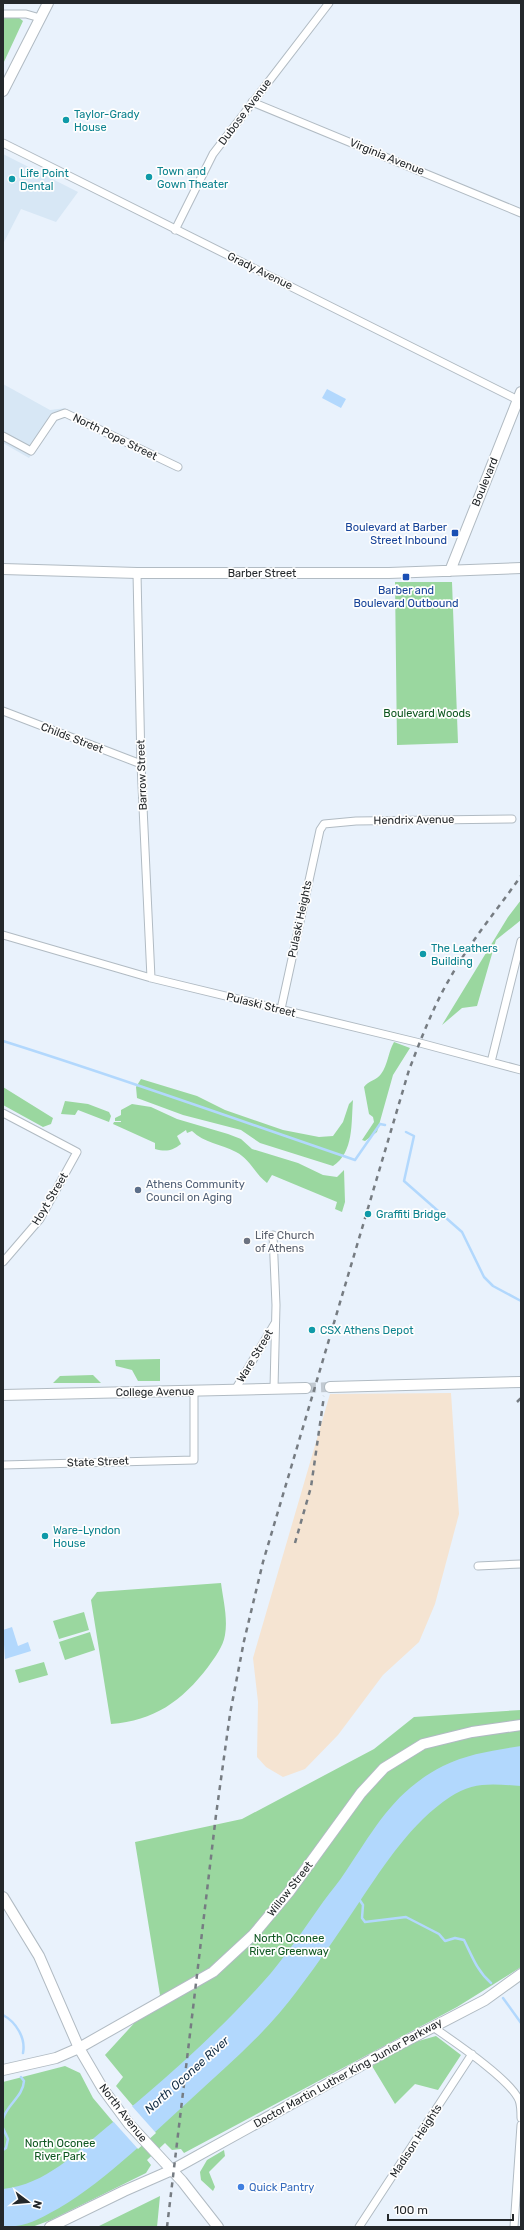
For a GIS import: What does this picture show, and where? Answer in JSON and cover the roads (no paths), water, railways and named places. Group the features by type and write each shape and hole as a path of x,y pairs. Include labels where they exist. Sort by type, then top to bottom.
{"street":[{"path":"3,92 48,3"},
{"name":"Dubose Avenue","path":"176,230 214,154 252,102 329,3"},
{"path":"3,14 26,14 40,18"},
{"name":"Virginia Avenue","path":"252,102 521,212"},
{"name":"Grady Avenue","path":"3,143 176,230 519,396"},
{"name":"Boulevard","path":"450,571 519,396"},
{"name":"North Pope Street","path":"3,436 31,451 54,417 65,413 178,467"},
{"name":"Barber Street","path":"3,568 137,573 450,571 521,568"},
{"name":"Barrow Street","path":"137,573 141,764 151,978"},
{"name":"Childs Street","path":"3,711 141,764"},
{"name":"Hendrix Avenue","path":"320,830 324,824 335,822 512,819"},
{"name":"Pulaski Heights","path":"281,1009 320,830"},
{"name":"Pulaski Street","path":"3,935 151,978 420,1043 521,1070"},
{"path":"490,1062 521,941"},
{"name":"Hoyt Street","path":"3,1113 77,1152 40,1219 3,1262"},
{"name":"Ware Street","path":"273,1235 276,1322 274,1388"},
{"name":"Ware Street","path":"235,1390 276,1322"},
{"path":"330,1387 521,1382"},
{"name":"College Avenue","path":"3,1395 306,1388"},
{"name":"State Street","path":"3,1465 194,1460 194,1391"},
{"path":"478,1566 521,1564"},
{"name":"Willow Street","path":"3,2070 56,2058 80,2048 213,1972 253,1935 289,1892 361,1793 384,1768 423,1744 472,1732 521,1725"},
{"name":"North Avenue","path":"3,1897 39,1956 80,2048 103,2089 129,2124 172,2170 218,2227"},
{"name":"North Avenue","path":"3,1905 17,1920"},
{"name":"Doctor Martin Luther King Junior Parkway","path":"50,2227 120,2192 172,2170 433,2026 485,2000 521,1974"},
{"path":"433,2026 472,2054 514,2092 520,2100 521,2118"},
{"name":"Madison Heights","path":"360,2227 472,2054"},
{"path":"514,2227 521,2125"}],"water":[{"path":"327,389 346,399 341,408 322,398"},
{"path":"12,1627 18,1646 28,1642 31,1651 5,1659 3,1630"},
{"name":"North Oconee River","path":"521,1746 521,1786 493,1784 467,1788 450,1797 423,1819 389,1859 321,1958 285,2006 260,2035 232,2061 123,2161 86,2190 68,2203 38,2219 22,2225 3,2227 3,2189 19,2186 33,2181 60,2166 150,2091 213,2034 271,1973 341,1879 377,1825 398,1799 426,1776 452,1762 481,1753"}],"waterway":[{"path":"3,1041 135,1084 355,1160 380,1124 385,1125"},
{"path":"406,1132 414,1136 404,1181 462,1232 484,1277 493,1286 521,1301"},
{"path":"359,1899 363,1905 362,1918 365,1922 406,1917 439,1934 445,1941 455,1938 464,1940 478,1968 491,1983"},
{"path":"503,1998 521,2023"},
{"path":"3,2015 8,2018 19,2031 24,2047 23,2053"},
{"path":"3,2119 8,2109 21,2092 24,2081 21,2077"},
{"path":"3,2128 8,2139 6,2148 3,2150"}],"tunnel":[{"path":"306,1388 330,1387"}],"railway":[{"path":"167,2227 216,1815 230,1714 244,1641 263,1562 409,1070 433,1012 450,978 475,939 521,876"},
{"path":"295,1543 311,1487 324,1396"},
{"path":"517,1402 521,1398"}],"place":[{"name":"Taylor-Grady House","path":"66,120"},
{"name":"Town and Gown Theater","path":"149,177"},
{"name":"Life Point Dental","path":"12,179"},
{"name":"Boulevard at Barber Street Inbound","path":"455,533"},
{"name":"Barber and Boulevard Outbound","path":"406,577"},
{"name":"The Leathers Building","path":"423,954"},
{"name":"Athens Community Council on Aging","path":"138,1190"},
{"name":"Graffiti Bridge","path":"368,1214"},
{"name":"Life Church of Athens","path":"247,1241"},
{"name":"CSX Athens Depot","path":"312,1330"},
{"name":"Ware-Lyndon House","path":"45,1536"},
{"name":"Quick Pantry","path":"241,2187"}],"park label":[{"name":"Boulevard Woods","path":"427,713"},
{"name":"North Oconee River Greenway","path":"289,1944"},
{"name":"North Oconee River Park","path":"60,2149"}]}
